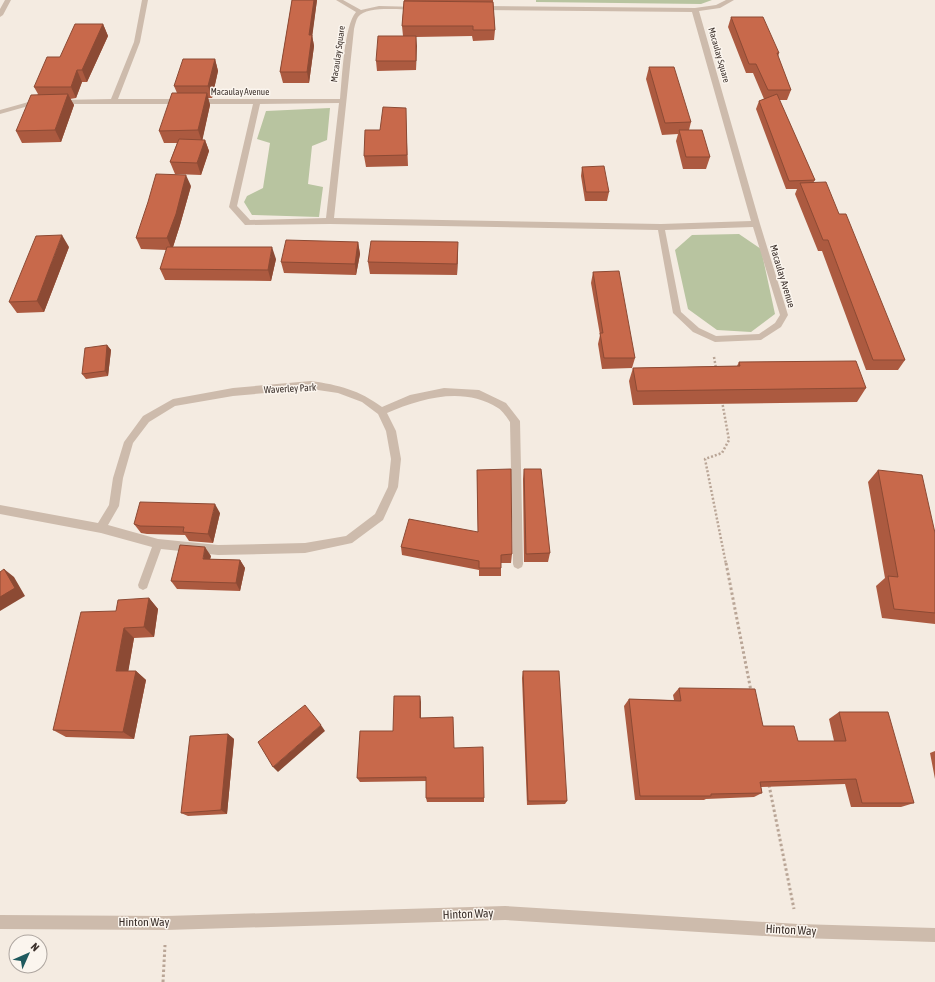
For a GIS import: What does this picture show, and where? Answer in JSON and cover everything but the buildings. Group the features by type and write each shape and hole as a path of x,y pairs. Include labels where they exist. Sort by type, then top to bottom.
{"street":[{"path":"0,15 8,0"},
{"path":"114,101 137,42 143,7 146,0"},
{"path":"339,0 360,12 375,8 428,8"},
{"path":"474,8 520,4 696,10 718,7 731,0"},
{"name":"Macaulay Square","path":"696,10 756,224"},
{"name":"Macaulay Square","path":"330,222 351,29 354,18 360,12"},
{"name":"Macaulay Avenue","path":"0,112 32,103 114,101 342,102"},
{"path":"257,102 233,207 248,223 330,222 661,227 756,224"},
{"name":"Macaulay Avenue","path":"661,227 677,313 696,330 716,339 761,338 778,325 784,315 756,224"},
{"name":"Waverley Park","path":"0,509 101,528 158,544 218,550 304,548 348,540 379,517 394,487 396,459 391,431 381,411 365,399 339,389 311,385 233,392 173,402 146,419 129,442 118,478 114,506 101,528"},
{"path":"381,411 410,399 444,392 479,394 503,406 515,421 518,564"},
{"path":"143,585 158,544"},
{"name":"Hinton Way","path":"0,922 166,923 505,913 798,931 935,935"}],"path":[{"path":"716,339 713,349 717,372"},
{"path":"721,395 729,440 722,453 705,460 752,699"},
{"path":"769,784 798,931"},
{"path":"163,982 166,923"}],"green space":[{"path":"536,0 712,0 701,4 536,2"},
{"path":"330,108 327,140 312,146 308,184 323,187 319,217 252,215 244,202 247,196 263,188 270,143 257,139 266,111"},
{"path":"739,234 761,249 775,314 751,332 717,330 688,309 675,250 692,235"}]}
